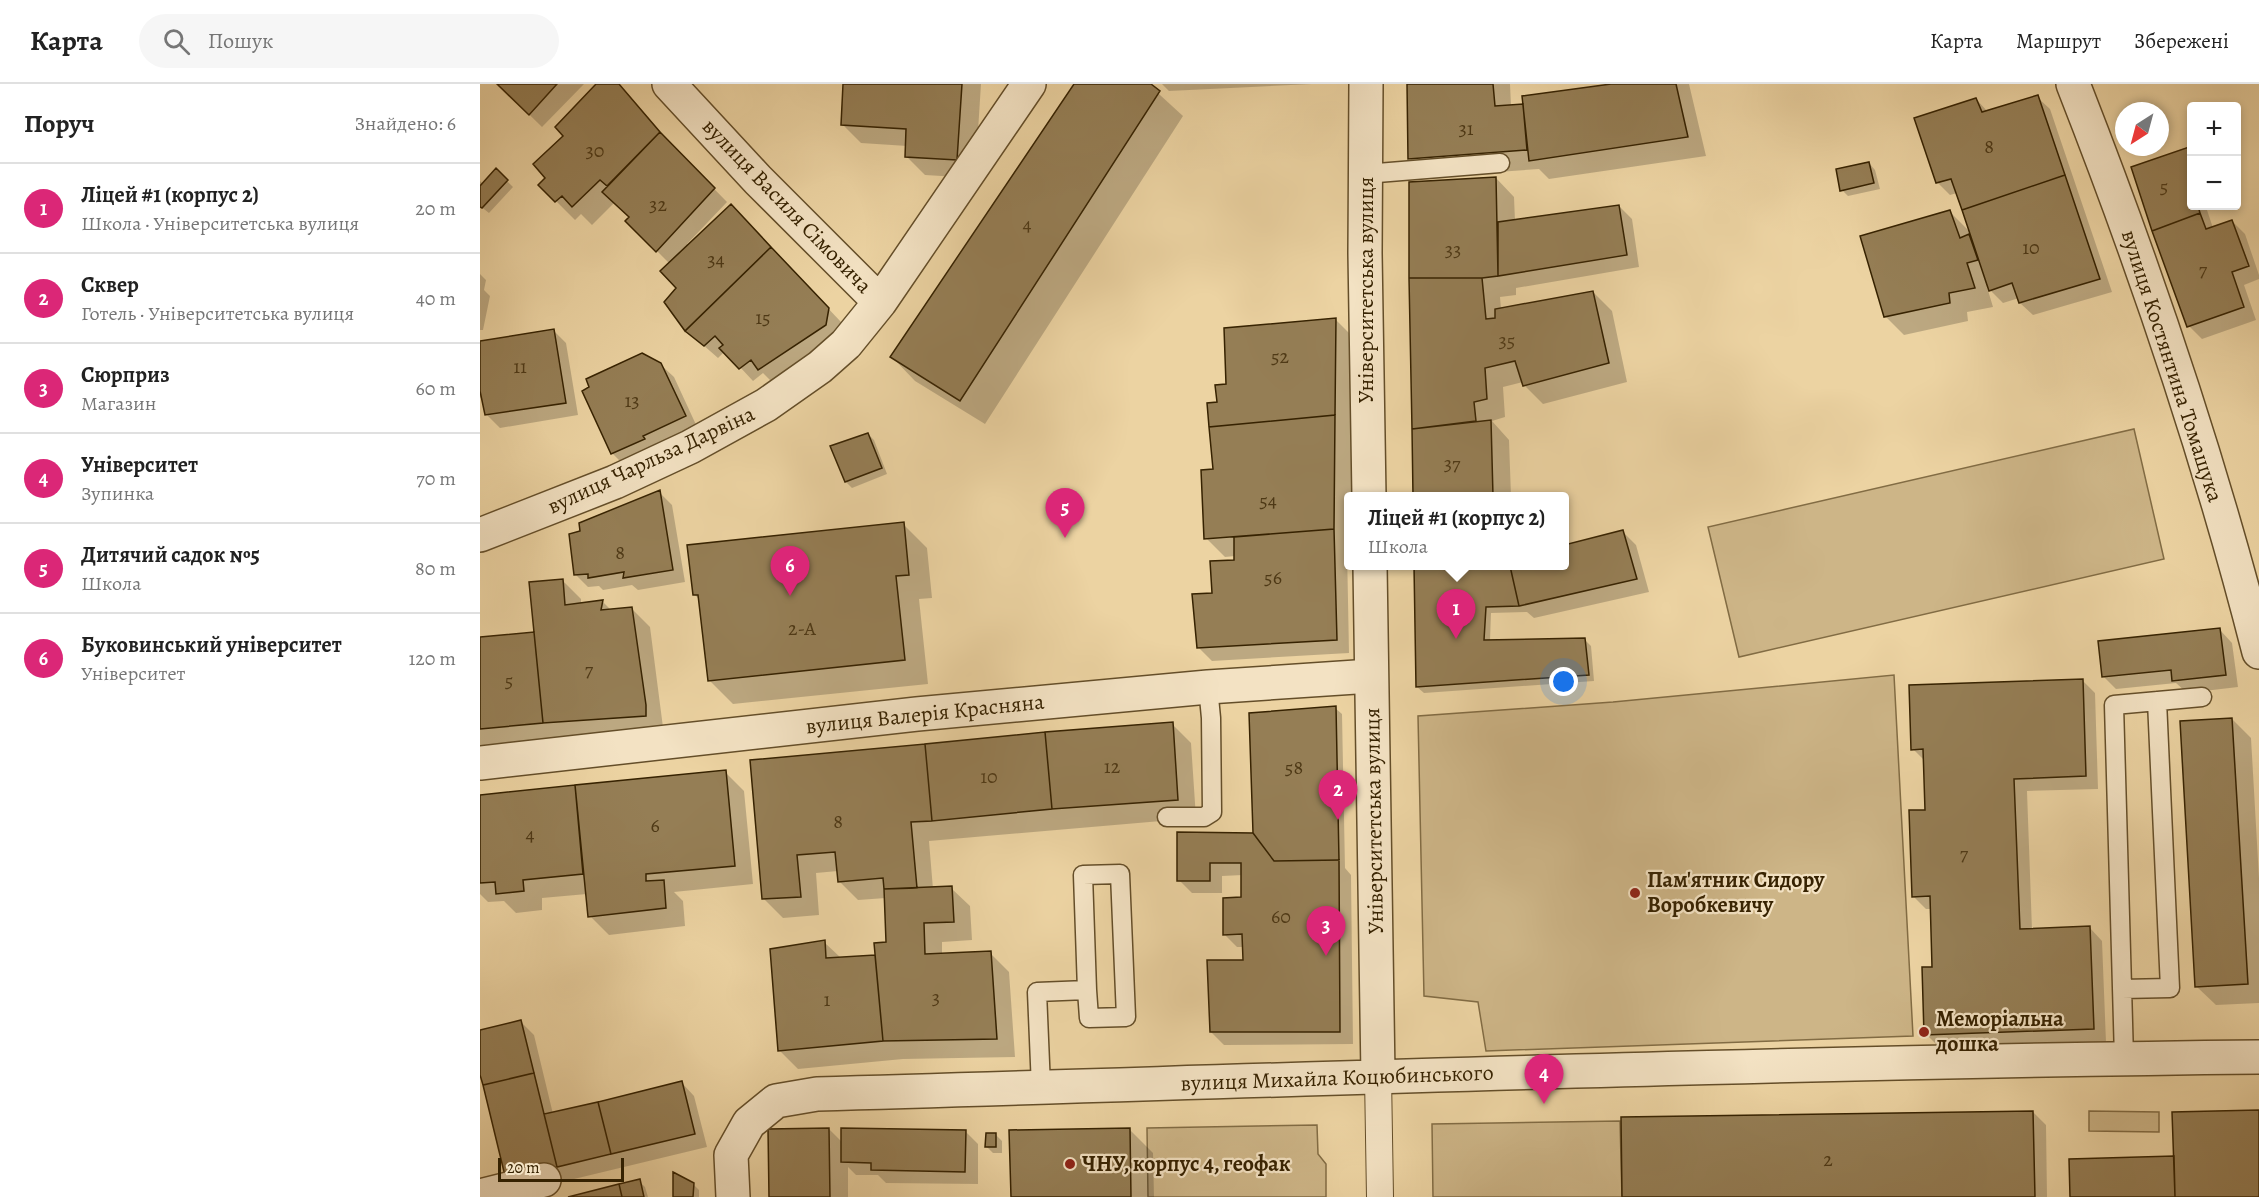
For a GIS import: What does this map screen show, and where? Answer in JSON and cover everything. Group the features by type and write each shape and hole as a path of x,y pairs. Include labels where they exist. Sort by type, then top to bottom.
{"street":[{"name":"вулиця Василя Сімовича","path":"669,84 758,180 880,302"},
{"name":"вулиця Чарльза Дарвіна","path":"480,535 615,482 690,447 766,405 820,367 846,344 880,302 1029,84"},
{"name":"Університетська вулиця","path":"1366,84 1369,492"},
{"name":"вулиця Костянтина Томащука","path":"2073,84 2179,374 2246,599 2259,652"},
{"name":"Університетська вулиця","path":"1370,570 1378,1076"},
{"name":"вулиця Валерія Красняна","path":"480,763 917,714 1208,687 1371,676"},
{"name":"вулиця Михайла Коцюбинського","path":"733,1197 732,1155 749,1123 776,1101 817,1094 1906,1062 2259,1057"},
{"path":"1378,1076 1380,1197"},
{"path":"480,1196 544,1180"}],"lane":[{"path":"1365,174 1500,163"},
{"path":"1167,817 1204,817 1212,812 1211,718 1208,687"},
{"path":"2124,1058 2114,705 2202,697"},
{"path":"2122,988 2170,988 2157,701"},
{"path":"1120,874 1126,1017 1089,1018 1087,990 1083,875 1120,874"},
{"path":"1041,1087 1038,992 1087,990"}],"shaded area":[{"path":"2134,429 2164,559 1739,657 1708,527"},
{"path":"1894,675 1913,1036 1486,1051 1478,1002 1424,996 1418,716 1613,702"},
{"path":"2089,1111 2159,1112 2159,1132 2089,1131"},
{"path":"1620,1121 1622,1197 1433,1197 1432,1124"},
{"path":"1317,1125 1318,1154 1326,1164 1326,1197 1148,1197 1147,1128"}],"building":[{"path":"497,84 557,84 529,115"},
{"path":"596,84 619,84 660,132 607,186 600,180 572,207 562,196 555,202 538,185 545,178 533,164 563,136 555,127"},
{"path":"843,84 962,84 957,160 905,157 906,129 841,125"},
{"path":"1074,84 1151,84 1160,91 960,401 890,357"},
{"path":"1407,84 1493,84 1495,106 1523,104 1527,150 1408,159"},
{"path":"1611,84 1676,84 1688,137 1529,161 1522,96"},
{"path":"2038,95 2065,175 1962,210 1951,179 1936,183 1914,118 1976,98 1982,112"},
{"path":"660,132 715,188 656,252 625,221 629,217 602,192"},
{"path":"2187,148 2187,210 2199,210 2200,213 2152,231 2131,167 2169,156 2169,154"},
{"path":"1869,162 1874,183 1840,191 1836,169"},
{"path":"496,168 508,180 482,208 480,207 480,186"},
{"path":"2065,175 2100,279 2019,303 2012,283 1989,291 1962,210"},
{"path":"1496,177 1498,276 1409,278 1409,182"},
{"path":"731,204 771,247 685,331 664,302 676,288 660,271"},
{"path":"1619,205 1627,255 1498,276 1498,222"},
{"path":"1950,210 1960,238 1969,234 1978,260 1967,263 1975,288 1949,293 1950,303 1884,317 1860,236"},
{"path":"2200,213 2206,229 2232,220 2249,266 2232,272 2244,307 2187,327 2152,231"},
{"path":"771,247 829,308 826,325 758,370 751,360 739,369 719,348 723,345 715,336 704,346 685,331"},
{"path":"1409,278 1482,278 1486,319 1495,318 1495,309 1593,291 1609,363 1523,386 1515,361 1485,368 1487,399 1474,402 1476,421 1412,429"},
{"path":"1336,318 1335,415 1209,427 1207,403 1217,402 1215,385 1226,384 1224,328"},
{"path":"554,329 566,403 485,415 480,391 480,341"},
{"path":"642,353 661,363 686,416 643,436 645,439 611,454 582,391 589,387 586,379"},
{"path":"1335,415 1334,529 1204,539 1201,470 1213,469 1209,427"},
{"path":"1491,420 1493,492 1413,492 1412,429"},
{"path":"868,433 882,468 845,482 830,446"},
{"path":"660,490 673,570 623,578 624,572 588,578 588,574 574,575 569,534 580,531 579,523"},
{"path":"904,522 909,575 896,576 905,660 708,681 698,595 693,595 687,545"},
{"path":"1334,529 1337,640 1197,648 1192,594 1212,593 1210,561 1234,560 1234,537"},
{"path":"1623,530 1637,579 1519,606 1511,570 1569,570 1569,544"},
{"path":"1414,570 1511,570 1519,606 1486,607 1484,640 1585,638 1589,675 1416,687"},
{"path":"563,579 565,605 603,600 601,610 632,607 646,716 543,723 529,582"},
{"path":"2220,628 2226,675 2172,681 2171,670 2102,677 2098,641"},
{"path":"534,632 543,723 480,729 480,637"},
{"path":"2083,679 2086,776 2014,779 2020,929 2090,926 2094,1029 1924,1035 1922,967 1932,967 1930,896 1912,897 1909,810 1925,810 1923,749 1911,750 1909,685"},
{"path":"1336,706 1339,860 1274,861 1253,833 1249,713"},
{"path":"2232,718 2248,984 2195,987 2180,721"},
{"path":"1173,722 1178,800 1052,809 1045,732"},
{"path":"1045,732 1052,809 932,821 925,744"},
{"path":"925,744 932,821 911,822 917,888 884,889 883,878 838,882 835,852 797,855 801,897 762,899 750,760"},
{"path":"726,770 735,866 646,874 646,881 664,880 666,908 588,917 575,785"},
{"path":"575,785 583,874 523,880 524,891 496,894 495,882 480,883 480,795"},
{"path":"1177,832 1253,833 1274,861 1339,860 1340,1032 1210,1032 1207,960 1243,960 1242,934 1223,935 1223,898 1241,897 1241,863 1210,863 1210,881 1177,881"},
{"path":"952,886 954,922 924,923 925,954 991,951 997,1039 883,1041 874,943 886,942 884,889"},
{"path":"825,940 826,958 875,955 883,1041 778,1051 770,949"},
{"path":"521,1020 534,1073 483,1085 480,1075 480,1030"},
{"path":"534,1073 557,1167 506,1180 483,1085"},
{"path":"682,1081 695,1134 611,1154 598,1102"},
{"path":"598,1102 611,1154 557,1167 544,1114"},
{"path":"2259,1110 2259,1197 2175,1197 2172,1112"},
{"path":"2033,1111 2035,1197 1622,1197 1621,1117"},
{"path":"829,1128 830,1197 769,1197 768,1129"},
{"path":"841,1128 966,1130 965,1172 871,1170 871,1163 841,1162"},
{"name":"ЧНУ, корпус 4, геофак","path":"1130,1128 1131,1197 1011,1197 1009,1130"},
{"path":"986,1133 996,1133 996,1147 985,1147"},
{"path":"2174,1156 2175,1197 2070,1197 2069,1159"},
{"path":"673,1172 694,1183 693,1197 673,1197"},
{"path":"640,1179 644,1197 622,1197 619,1184"},
{"path":"619,1184 622,1197 568,1197"}],"place":[{"name":"Дитячий садок №5","path":"1065,538"},
{"name":"Буковинський університет","path":"790,596"},
{"name":"Ліцей #1 (корпус 2)","path":"1456,639"},
{"name":"Сквер","path":"1338,820"},
{"name":"Пам'ятник Сидору Воробкевичу","path":"1635,893"},
{"name":"Сюрприз","path":"1326,956"},
{"name":"Меморіальна дошка","path":"1924,1032"},
{"name":"Університет","path":"1544,1104"},
{"name":"ЧНУ, корпус 4, геофак","path":"1070,1164"}]}
